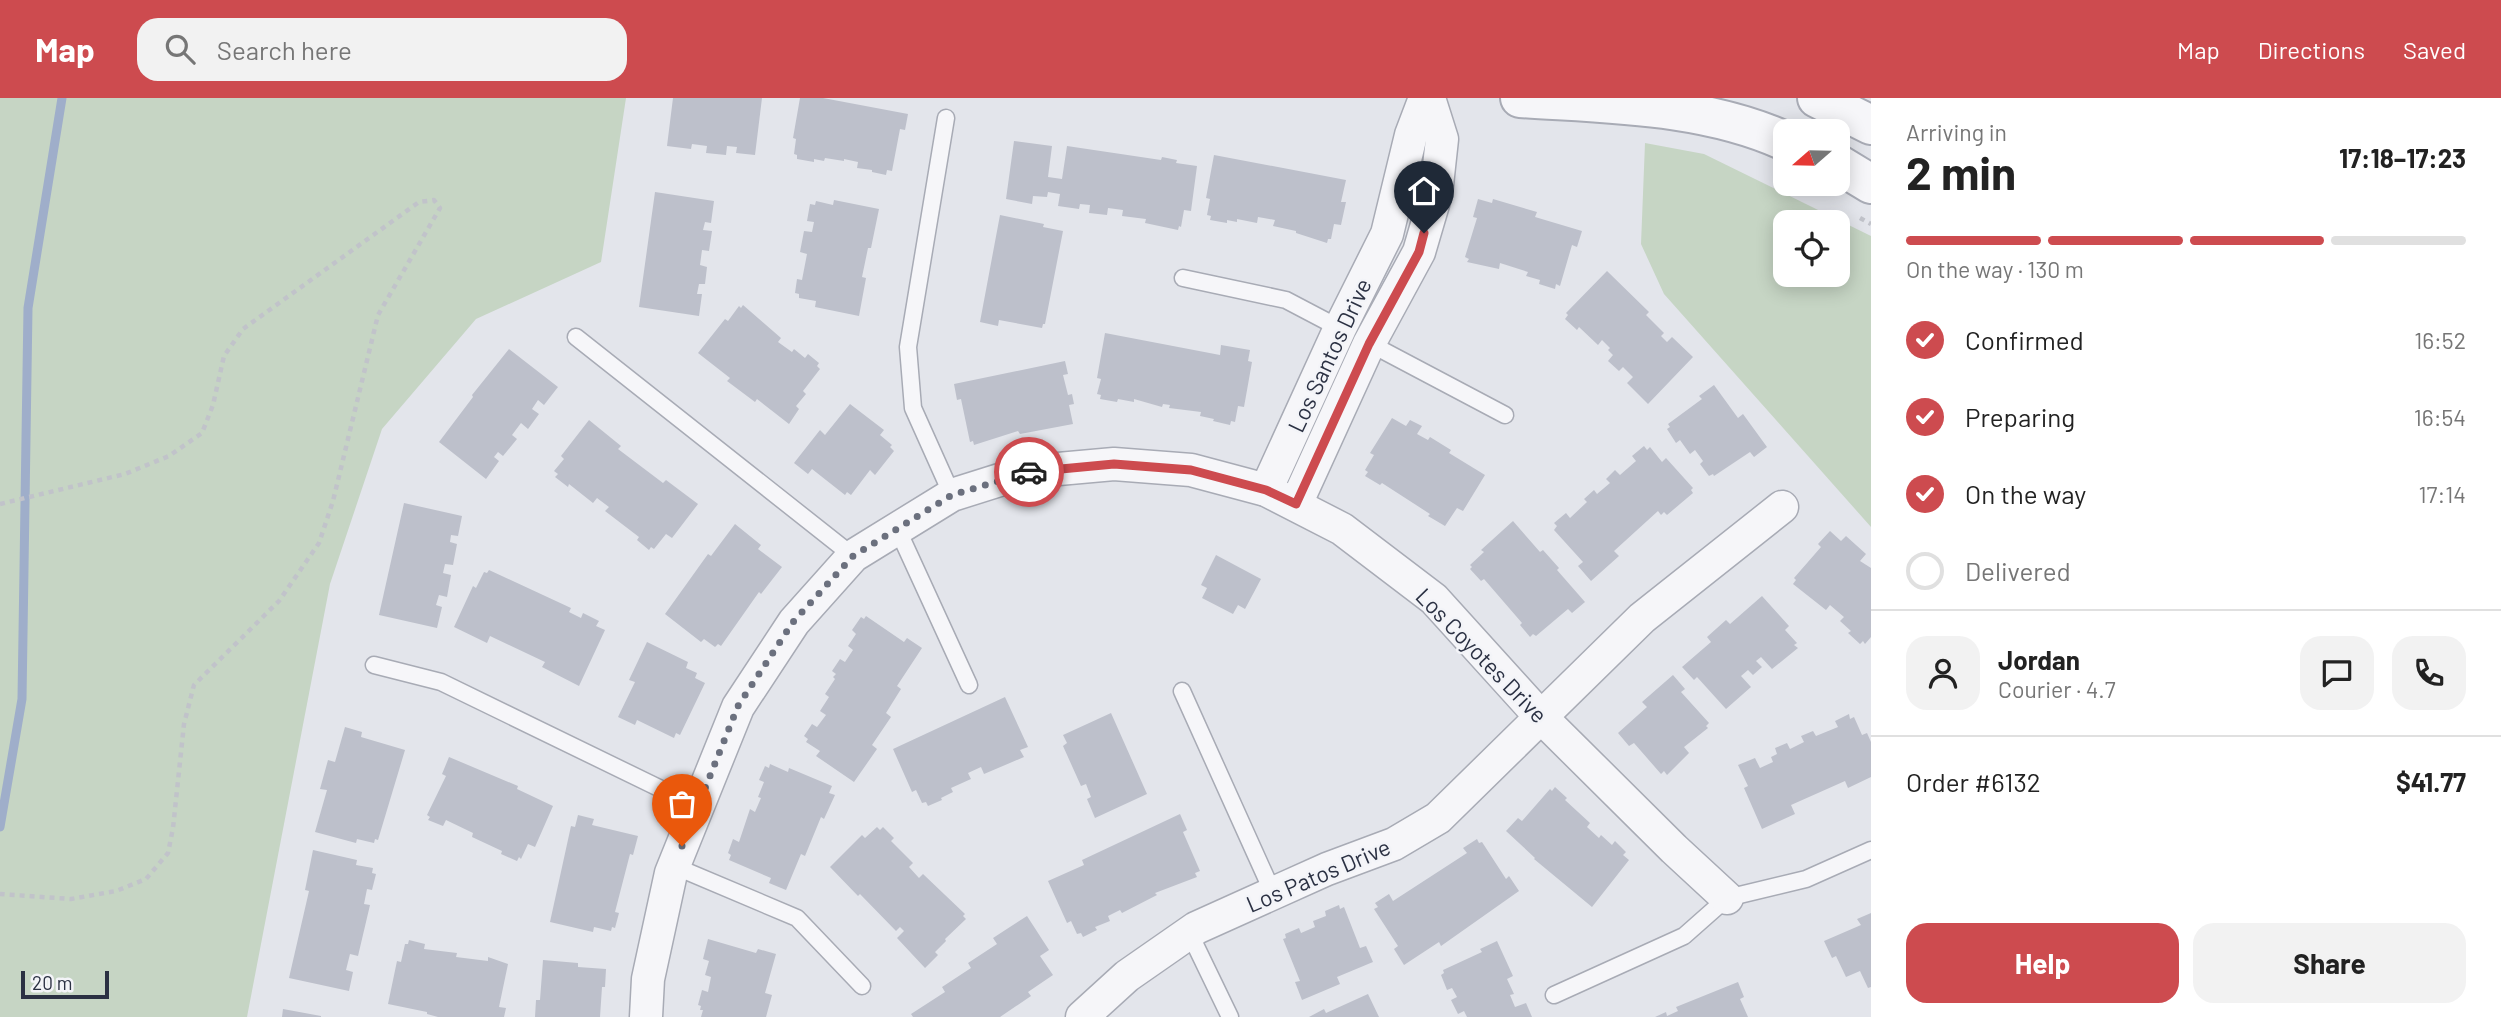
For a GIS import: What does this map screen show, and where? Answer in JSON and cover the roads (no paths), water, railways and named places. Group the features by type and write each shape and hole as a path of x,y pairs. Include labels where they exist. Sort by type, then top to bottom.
{"street":[{"name":"Los Santos Drive","path":"1266,490 1340,328 1387,234 1411,135 1427,98"},
{"name":"Los Santos Drive","path":"1296,504 1369,344 1419,252 1436,194 1442,139 1427,98"},
{"path":"1520,98 1633,105 1685,112 1773,136"},
{"path":"1817,98 1871,125"},
{"path":"1850,171 1871,184"},
{"name":"Los Coyotes Drive","path":"646,1017 648,979 674,866 738,706 793,622 853,556 952,495 1025,472 1114,464 1191,470 1266,490 1342,529 1434,599 1540,716 1727,898"},
{"name":"Los Patos Drive","path":"1082,1017 1127,976 1189,932 1326,869 1394,844 1438,818 1642,618 1782,507"}],"lane":[{"path":"946,118 908,347 912,408 952,495"},
{"path":"1183,278 1286,300 1505,415"},
{"path":"576,337 853,556"},
{"path":"897,528 969,685"},
{"path":"373,665 440,682 698,807"},
{"path":"1182,691 1273,893"},
{"path":"1554,995 1684,936 1727,898 1806,879 1871,850"},
{"path":"674,866 797,919 862,986"},
{"path":"1189,932 1230,1017"}],"waterway":[{"path":"0,827 22,699 28,308 62,98"}]}
